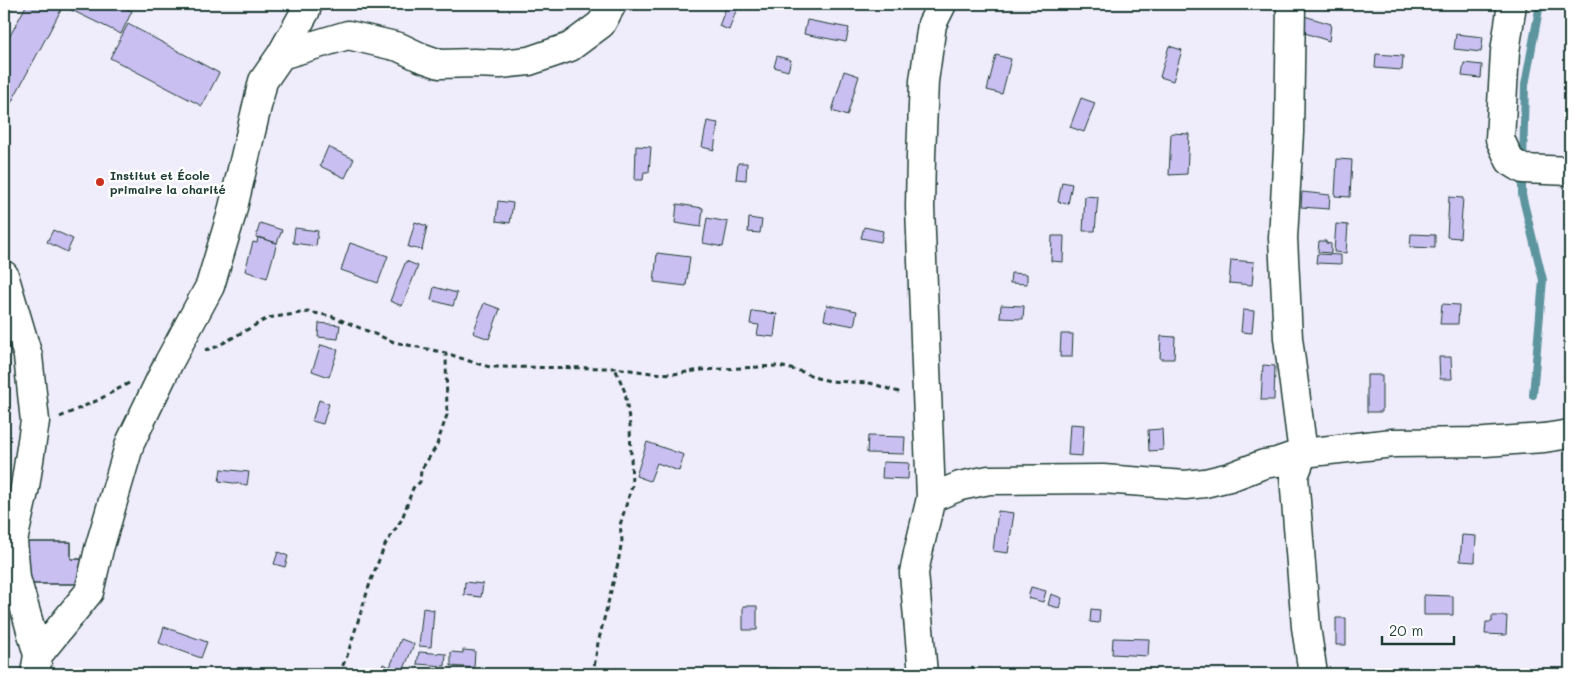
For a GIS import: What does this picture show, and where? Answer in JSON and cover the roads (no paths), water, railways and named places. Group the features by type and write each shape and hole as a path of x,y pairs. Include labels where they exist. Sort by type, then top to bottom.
{"street":[{"path":"37,664 88,592 130,443 169,362 210,286 231,216 263,81 281,54 308,4"},
{"path":"281,54 348,35 399,47 440,64 529,62 570,47 601,24 612,4"},
{"path":"923,674 914,573 932,498 920,207 921,156 924,81 932,24 942,4"},
{"path":"1291,4 1289,132 1284,238 1288,338 1303,453 1294,476 1307,633 1313,674"},
{"path":"1512,4 1505,52 1500,139 1510,161 1522,169 1570,171"},
{"path":"4,274 28,356 35,421 14,542 16,578 37,664"},
{"path":"932,498 960,486 988,480 1104,479 1185,485 1205,483 1230,477 1264,464 1303,453 1393,443 1485,442 1544,438 1570,434"}],"waterway":[{"path":"1523,163 1525,85 1540,4"},
{"path":"1522,174 1522,195 1543,280 1533,395"}],"place":[{"name":"Institut et École primaire la charité","path":"100,182"}]}
